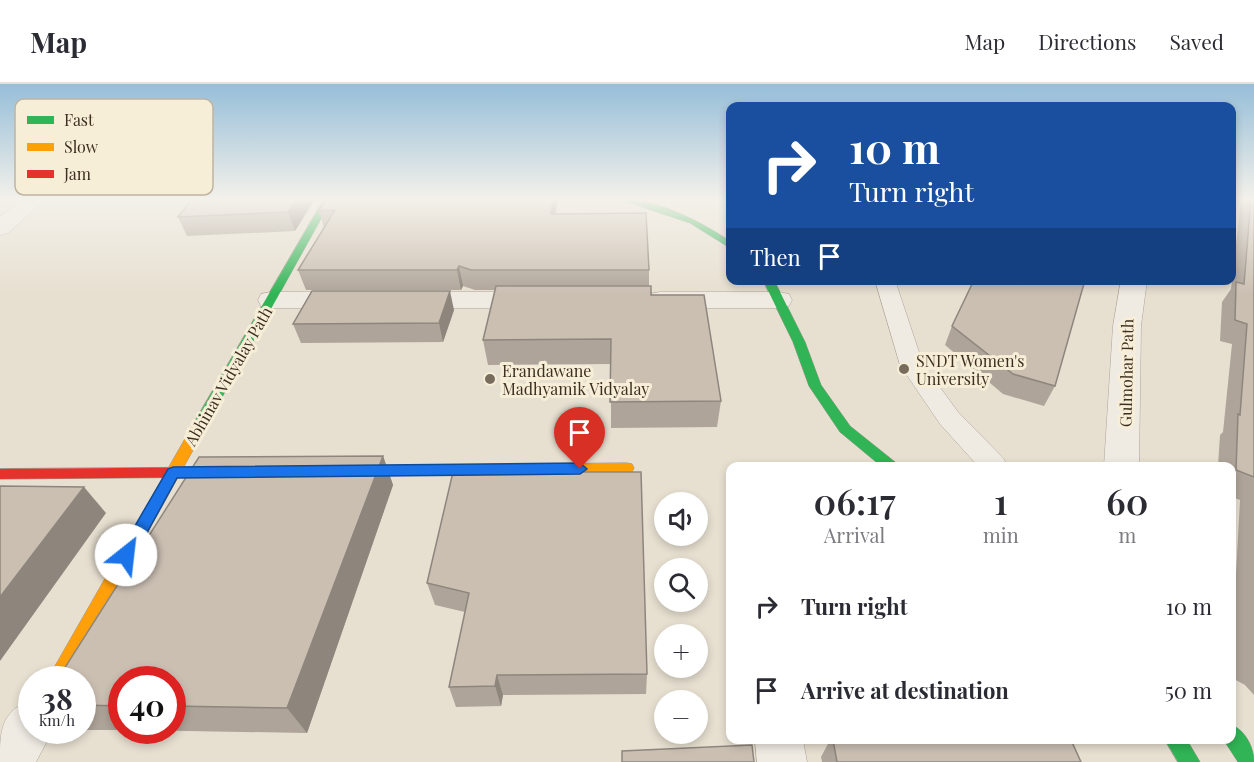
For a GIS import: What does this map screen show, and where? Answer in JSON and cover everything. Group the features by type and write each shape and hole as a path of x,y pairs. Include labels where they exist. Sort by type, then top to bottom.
{"street":[{"name":"Abhinav Vidyalay Path","path":"64,666 310,231"},
{"path":"708,231 726,242"},
{"name":"Gulmohar Path","path":"1122,462 1125,438 1127,308 1133,285"},
{"path":"637,300 773,290 800,342 816,386 845,429 885,462"},
{"path":"271,300 566,300"},
{"path":"328,471 627,468"},
{"path":"0,474 245,472"},
{"path":"1236,741 1250,762"},
{"path":"9,762 20,744"},
{"path":"780,744 782,762"},
{"path":"1178,744 1190,762"}],"lane":[{"path":"887,285 912,365 949,418 990,462"}],"building":[{"path":"322,231 647,231 649,270 471,270 459,266 457,270 298,270"},
{"path":"1248,231 1254,231 1254,477 1236,470 1238,414 1240,415 1247,324 1235,320 1236,282 1244,284"},
{"path":"972,285 1084,285 1055,386 1013,374 952,326"},
{"path":"496,286 651,286 651,295 704,295 721,401 610,402 611,339 483,340"},
{"path":"312,291 450,291 439,323 293,324"},
{"path":"383,456 287,708 186,706 186,666 108,666 108,706 96,705 96,666 66,666 199,457"},
{"path":"453,472 641,472 647,674 497,675 495,686 449,687 469,593 427,583"},
{"path":"0,486 84,487 0,597"},
{"path":"834,744 1073,744 1081,762 837,762"},
{"path":"752,745 754,762 622,762 622,751"}],"traffic: fast":[{"path":"201,423 310,231"},
{"path":"708,231 726,242"},
{"path":"770,285 799,342 815,386 845,429 885,462"},
{"path":"1236,741 1250,762"},
{"path":"1178,744 1190,762"}],"traffic: slow":[{"path":"64,666 201,423"},
{"path":"344,471 627,468"}],"traffic: jam":[{"path":"0,474 236,472"}],"place":[{"name":"SNDT Women's University","path":"904,369"},
{"name":"Erandawane Madhyamik Vidyalay","path":"490,379"}],"route":[{"path":"126,555 173,472 580,469"}]}
